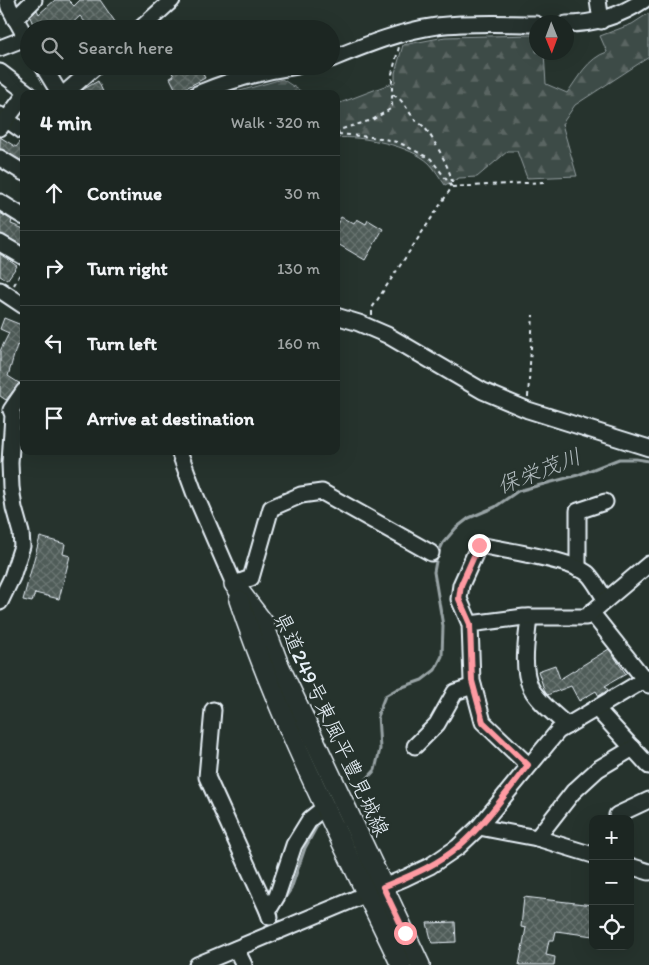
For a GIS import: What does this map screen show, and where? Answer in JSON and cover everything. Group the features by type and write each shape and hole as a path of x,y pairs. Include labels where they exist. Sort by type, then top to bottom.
{"main road":[{"name":"県道249号東風平豊見城線","path":"234,584 263,668 326,807 420,965"},
{"name":"県道249号東風平豊見城線","path":"234,584 263,622 279,666 375,890 401,965"}],"street":[{"path":"20,29 8,9 34,0"},
{"path":"150,20 172,0"},
{"path":"598,0 601,21"},
{"path":"574,23 601,21 629,10 644,0"},
{"path":"340,55 374,42 421,28 453,24 529,24"},
{"path":"0,48 20,42"},
{"path":"0,72 21,90"},
{"path":"49,75 59,90"},
{"path":"67,90 85,75"},
{"path":"207,90 252,75"},
{"path":"20,101 2,121 20,130"},
{"path":"0,158 20,170"},
{"path":"0,202 20,214"},
{"path":"0,243 20,255"},
{"path":"4,296 20,304"},
{"path":"340,317 387,335 483,391 528,410 649,448"},
{"path":"0,602 12,577 22,546 21,533 14,508 10,463 12,409 20,397"},
{"path":"180,455 194,492 234,584 251,578 271,508 301,495 322,492 431,553"},
{"path":"578,569 578,511 605,502"},
{"path":"528,765 483,722 473,686 470,624 459,599 461,585 479,545 553,560 578,569 588,574 606,600"},
{"path":"470,624 529,617 586,617 649,564"},
{"path":"197,965 375,890 430,866 445,857 479,827 528,765 558,731 647,681 591,612"},
{"path":"529,617 526,670 531,687 540,701 567,726"},
{"path":"415,746 437,724 455,692 473,686"},
{"path":"596,708 649,766"},
{"path":"214,710 207,777 268,911 275,933"},
{"path":"537,838 573,792 598,769 633,748"},
{"path":"617,815 649,800"},
{"path":"268,911 277,896 294,845 310,819 326,807"},
{"path":"479,827 537,838 589,854"},
{"path":"634,867 649,872"},
{"path":"236,949 244,965"}],"path":[{"path":"340,131 372,120 392,108 392,74 401,33"},
{"path":"370,328 372,308 452,187 453,180 448,167 424,126 415,120 398,97 393,95"},
{"path":"340,134 381,138 400,143 431,159 452,187"},
{"path":"452,187 544,182"},
{"path":"4,296 20,274"},
{"path":"528,410 533,315"}],"green space":[{"path":"649,13 649,57 575,105 562,124 577,176 527,178 517,151 508,151 477,177 459,178 445,185 429,163 410,152 372,140 340,138 340,103 395,82 395,73 403,45 445,37 529,35 529,60 544,60 546,84 567,93 589,64 607,52 600,36 632,24"},
{"path":"282,79 299,90 243,90"}],"building":[{"path":"55,0 68,0 74,6 80,0 100,0 114,20 83,20 80,16 76,20 31,20 30,17 37,10 39,14"},
{"path":"204,75 205,78 182,90 181,88 176,90 170,78 174,76"},
{"path":"98,81 102,90 83,90"},
{"path":"0,137 16,147 20,142 20,160 0,149"},
{"path":"0,213 12,220 11,224 20,227 20,244 0,234"},
{"path":"341,217 354,224 357,219 366,224 368,220 383,229 365,260 340,245"},
{"path":"0,254 17,266 7,280 0,276"},
{"path":"4,318 20,324 20,347 17,345 8,376 19,383 6,400 0,396 0,351 9,333 0,329"},
{"path":"40,537 65,544 63,554 70,556 59,599 35,593 32,602 23,600"},
{"path":"609,649 626,674 605,686 608,690 599,696 596,691 579,701 571,686 547,695 538,671 555,665 560,679"},
{"path":"524,897 589,905 589,935 556,931 554,940 549,940 546,955 555,957 554,965 519,965 526,928 521,927"},
{"path":"455,922 456,942 432,943 427,923"}],"waterway":[{"name":"保栄茂川","path":"356,791 375,770 380,749 378,714 385,696 397,689 422,680 435,670 442,656 443,626 434,572 437,556 443,543 456,528 469,518 495,507 518,491 578,475 619,459 649,461"},
{"name":"保栄茂川","path":"279,907 291,889 305,848 317,826"}],"route":[{"path":"405,933 383,887 430,866 458,847 479,827 528,765 483,722 472,681 470,624 459,599 461,585 479,545"}]}
